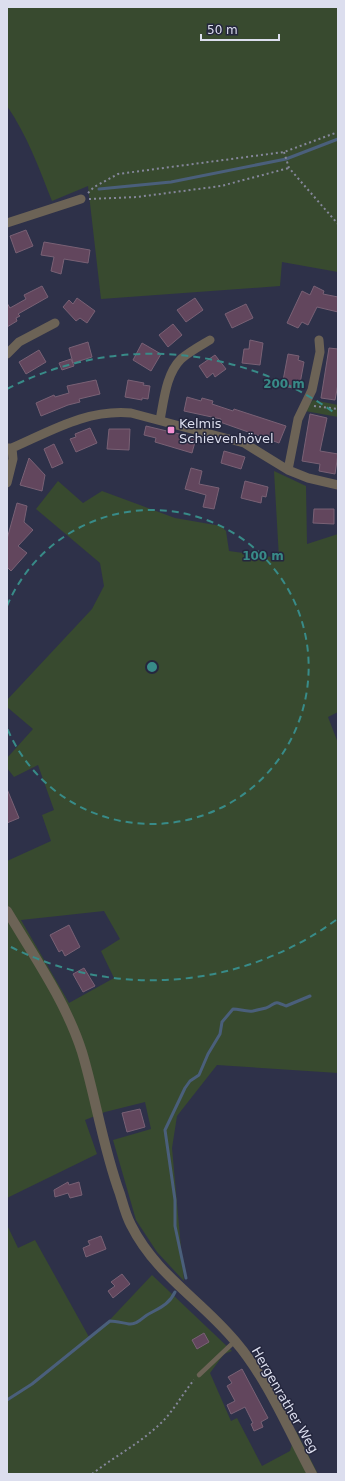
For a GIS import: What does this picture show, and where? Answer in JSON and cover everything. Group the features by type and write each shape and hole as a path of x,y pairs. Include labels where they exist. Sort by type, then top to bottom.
{"street":[{"path":"7,223 81,199"},
{"path":"7,354 19,342 55,323"},
{"path":"160,420 167,384 173,370 181,359 210,340"},
{"path":"288,470 298,419 312,390 320,352 319,340"},
{"path":"7,483 13,460 10,448 76,419 115,411 160,420 244,443 288,470 308,478 338,485"},
{"name":"Hergenrather Weg","path":"7,911 65,1010 73,1028 82,1052 113,1174 130,1223 152,1260 235,1341 261,1380 312,1474"}],"lane":[{"name":"Hergenrather Weg","path":"199,1374 235,1341"}],"path":[{"path":"81,199 94,187 118,174 284,152 338,132"},
{"path":"284,152 289,168 338,224"},
{"path":"81,199 137,197 221,186 289,168"},
{"path":"304,404 338,409"},
{"path":"92,1474 140,1440 162,1422 174,1409 199,1374"}],"green space":[{"path":"7,7 338,7 338,272 282,262 280,286 101,299 88,186 52,201 27,140 7,106"},
{"path":"313,400 338,405 338,417 305,411"},
{"path":"274,471 306,486 307,544 338,534 338,712 328,717 338,743 338,1073 217,1065 177,1116 172,1148 184,1281 157,1252 136,1220 113,1140 151,1129 145,1102 105,1112 85,1120 97,1154 7,1198 7,861 51,841 42,815 54,810 38,765 14,777 7,768 7,758 33,729 7,707 7,700 92,609 104,586 100,563 36,509 58,481 83,503 102,491 175,518 221,526 226,531 229,551 279,558","holes":["104,911 120,939 101,951 114,978 69,1003 21,920"]},
{"path":"7,1225 18,1248 35,1240 89,1337 104,1326 152,1275 232,1351 224,1354 210,1373 231,1421 237,1418 262,1466 290,1451 296,1431 318,1474 7,1474"}],"building":[{"path":"26,230 33,246 16,253 10,236"},
{"path":"44,242 90,250 88,263 64,259 61,274 51,271 54,257 41,255"},
{"path":"42,286 48,297 18,314 20,316 16,318 17,321 7,327 7,303 10,308 26,299 24,295"},
{"path":"314,286 324,291 323,294 338,297 338,312 317,307 308,325 302,322 298,328 287,323 302,291 310,295"},
{"path":"77,298 95,311 87,323 80,318 76,321 63,307 69,300 73,304"},
{"path":"195,298 203,310 186,322 177,310"},
{"path":"246,304 253,318 232,328 225,314"},
{"path":"173,324 182,335 168,347 159,335"},
{"path":"250,340 263,343 260,365 242,363 244,349 249,349"},
{"path":"88,342 92,357 73,363 69,348"},
{"path":"142,343 161,354 151,371 133,360"},
{"path":"329,348 338,349 338,384 335,400 321,398"},
{"path":"39,350 46,362 26,374 19,362"},
{"path":"288,354 299,356 298,360 304,362 299,389 282,386"},
{"path":"215,355 226,369 215,377 213,373 207,378 199,366"},
{"path":"71,359 74,366 62,370 59,363"},
{"path":"96,380 100,394 79,399 80,402 68,405 41,416 36,403 54,395 55,397 69,393 67,386"},
{"path":"128,380 144,383 143,385 150,386 148,399 142,398 142,400 125,397"},
{"path":"187,397 201,401 202,398 213,401 212,404 233,411 234,409 286,426 279,443 220,422 221,419 184,411"},
{"path":"310,414 327,418 320,451 338,454 335,474 319,471 320,464 302,461"},
{"path":"146,426 196,438 192,453 155,442 156,438 144,435"},
{"path":"90,428 97,443 76,452 70,439 76,437 75,434"},
{"path":"109,429 130,429 129,450 107,449"},
{"path":"54,444 63,463 52,468 44,449"},
{"path":"224,451 245,457 241,469 221,463"},
{"path":"29,458 45,475 42,491 20,485"},
{"path":"191,468 202,471 199,484 219,488 214,509 203,507 206,495 185,489"},
{"path":"245,481 268,487 266,497 262,496 261,503 241,498"},
{"path":"17,503 27,506 24,522 33,530 18,546 27,553 11,571 7,567 7,539"},
{"path":"314,509 334,509 334,524 313,523"},
{"path":"7,789 19,818 7,823"},
{"path":"69,925 80,947 65,956 62,950 59,952 50,935"},
{"path":"84,968 95,986 83,992 73,974"},
{"path":"140,1109 145,1127 127,1132 122,1113"},
{"path":"68,1182 69,1185 79,1182 82,1195 70,1198 68,1193 55,1197 54,1190"},
{"path":"101,1236 106,1249 86,1257 83,1248 90,1245 88,1241"},
{"path":"122,1274 130,1284 113,1298 108,1291 115,1286 111,1282"},
{"path":"204,1333 209,1342 197,1349 192,1340"},
{"path":"242,1369 268,1418 261,1422 263,1427 254,1431 251,1424 253,1423 245,1407 231,1414 227,1405 235,1401 227,1386 232,1383 228,1377"}],"waterway":[{"path":"99,189 171,182 286,159 338,139"},
{"path":"186,1278 175,1226 175,1200 165,1130 185,1088 190,1081 199,1075 208,1054 220,1034 222,1022 233,1009 253,1011 266,1008 277,1003 286,1006 310,996"},
{"path":"7,1400 32,1384 110,1321 129,1324 137,1322 167,1303 175,1292"}],"place":[{"name":"Kelmis Schievenhövel","path":"171,430"}]}
